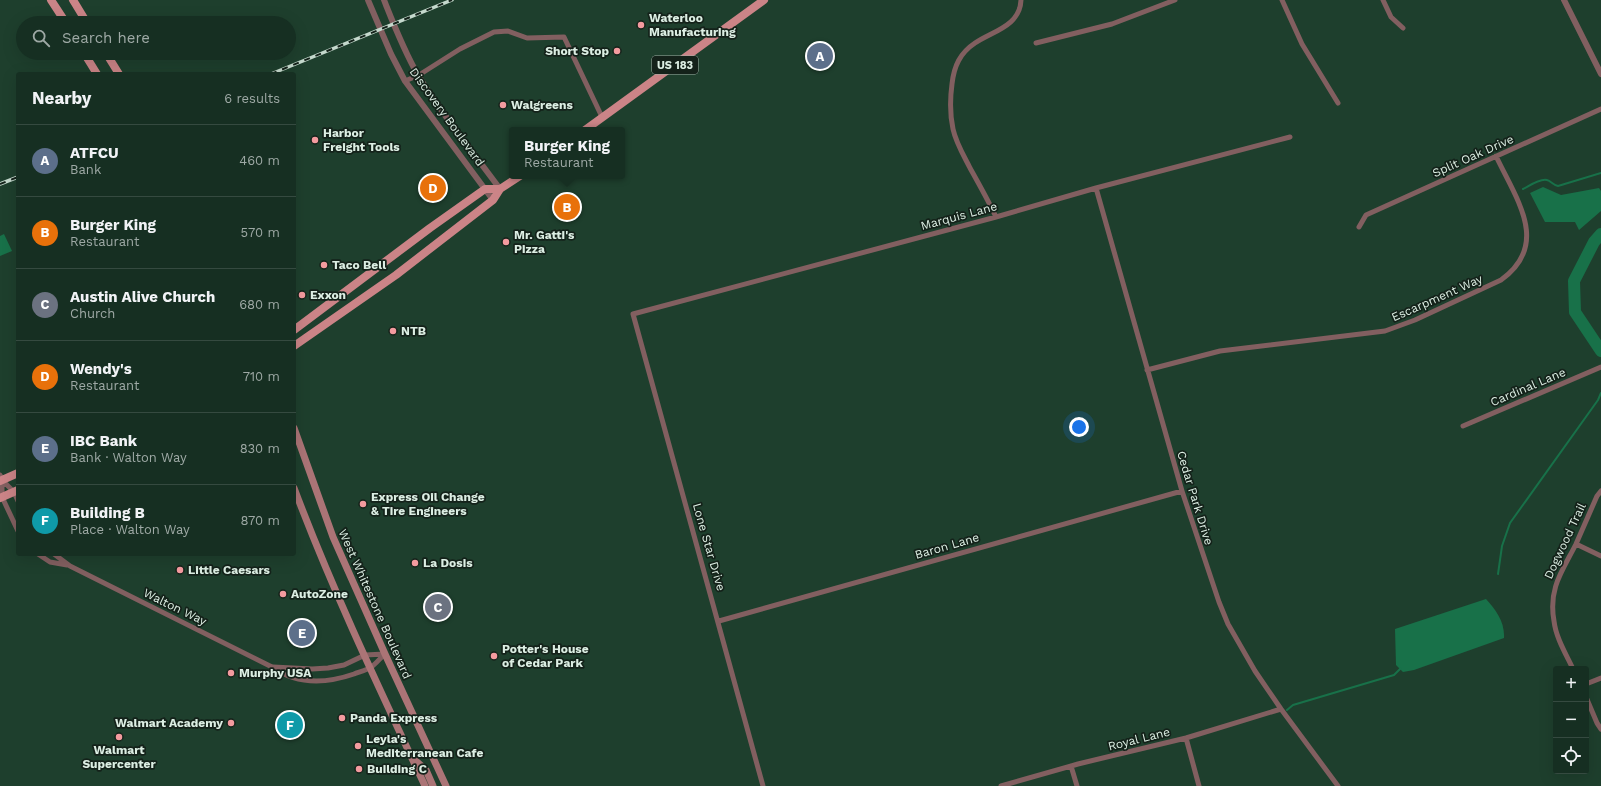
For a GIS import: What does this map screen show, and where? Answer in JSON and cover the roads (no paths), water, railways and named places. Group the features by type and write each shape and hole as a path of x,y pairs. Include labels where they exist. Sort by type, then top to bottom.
{"main road":[{"path":"51,0 61,16"},
{"path":"73,0 83,16"},
{"name":"US 183","path":"589,127 764,0"},
{"path":"88,60 96,72"},
{"path":"110,60 118,72"},
{"path":"296,344 396,275 493,200 500,189 515,179"},
{"path":"298,325 485,189 500,189"},
{"path":"296,351 302,340"},
{"name":"West Whitestone Boulevard","path":"296,434 333,537 446,786"},
{"path":"1,479 16,474"},
{"path":"1,498 16,491"},
{"path":"296,493 313,538 425,786"},
{"path":"410,753 421,767 426,770 433,786"}],"street":[{"name":"Discovery Boulevard","path":"368,0 391,54 405,81 493,200"},
{"name":"Discovery Boulevard","path":"384,0 398,34 419,75 443,111 500,189"},
{"path":"996,217 958,145 953,129 951,94 955,71 960,56 975,42 1009,24 1017,14 1021,0"},
{"path":"1036,43 1112,24 1175,0"},
{"path":"1282,0 1302,44 1338,103"},
{"path":"1383,0 1391,18 1403,28"},
{"path":"1564,0 1601,74"},
{"path":"405,81 419,75 460,49 494,32 508,31 527,38 564,37 602,117"},
{"name":"Split Oak Drive","path":"1359,227 1366,215 1601,109"},
{"name":"Marquis Lane","path":"633,314 996,217 1096,188 1290,137"},
{"name":"Escarpment Way","path":"1147,370 1220,351 1385,331 1415,320 1501,280 1511,273 1520,261 1526,246 1527,234 1525,219 1496,156"},
{"name":"Cedar Park Drive","path":"1096,188 1182,491 1219,602 1228,624 1255,671 1281,710 1338,786"},
{"name":"Lone Star Drive","path":"633,314 719,621 740,706 764,786"},
{"name":"Cardinal Lane","path":"1463,426 1601,367"},
{"path":"1,479 16,491"},
{"path":"1,479 1,498 16,527"},
{"name":"Baron Lane","path":"719,621 1182,491"},
{"name":"Dogwood Trail","path":"1572,666 1560,642 1554,621 1553,604 1555,588 1561,570 1576,544 1596,496 1601,491"},
{"path":"1576,544 1601,556"},
{"name":"Walton Way","path":"41,556 50,562 70,566"},
{"name":"Walton Way","path":"57,556 70,566 272,667 282,674 307,681 333,680 371,668 385,654"},
{"name":"Walton Way","path":"272,667 312,669 328,668 344,665 366,655 385,654"},
{"path":"1589,683 1601,678"},
{"path":"1588,702 1601,729"},
{"name":"Royal Lane","path":"1001,786 1071,766 1186,738 1281,710"},
{"path":"1186,738 1199,786"},
{"path":"1071,766 1077,786"}],"waterway":[{"path":"1523,189 1541,180 1550,181 1558,186 1601,173"},
{"path":"1601,234 1594,242 1574,281 1575,312 1601,351"},
{"path":"1498,574 1502,546 1510,523 1598,400 1601,393"},
{"path":"1287,710 1293,705 1394,675 1401,668"}],"railway":[{"path":"276,72 452,0"},
{"path":"0,184 16,178"}],"place":[{"name":"Waterloo Manufacturing","path":"641,25"},
{"name":"Short Stop","path":"617,51"},
{"name":"ATFCU","path":"820,56"},
{"name":"Walgreens","path":"503,105"},
{"name":"Harbor Freight Tools","path":"315,140"},
{"name":"Wendy's","path":"433,188"},
{"name":"Burger King","path":"567,207"},
{"name":"Mr. Gatti's Pizza","path":"506,242"},
{"name":"Taco Bell","path":"324,265"},
{"name":"Exxon","path":"302,295"},
{"name":"NTB","path":"393,331"},
{"name":"Express Oil Change & Tire Engineers","path":"363,504"},
{"name":"La Dosis","path":"415,563"},
{"name":"Little Caesars","path":"180,570"},
{"name":"AutoZone","path":"283,594"},
{"name":"Austin Alive Church","path":"438,607"},
{"name":"IBC Bank","path":"302,633"},
{"name":"Potter's House of Cedar Park","path":"494,656"},
{"name":"Murphy USA","path":"231,673"},
{"name":"Panda Express","path":"342,718"},
{"name":"Walmart Academy","path":"231,723"},
{"name":"Building B","path":"290,725"},
{"name":"Walmart Supercenter","path":"119,737"},
{"name":"Leyla's Mediterranean Cafe","path":"358,746"},
{"name":"Building C","path":"359,769"}]}
